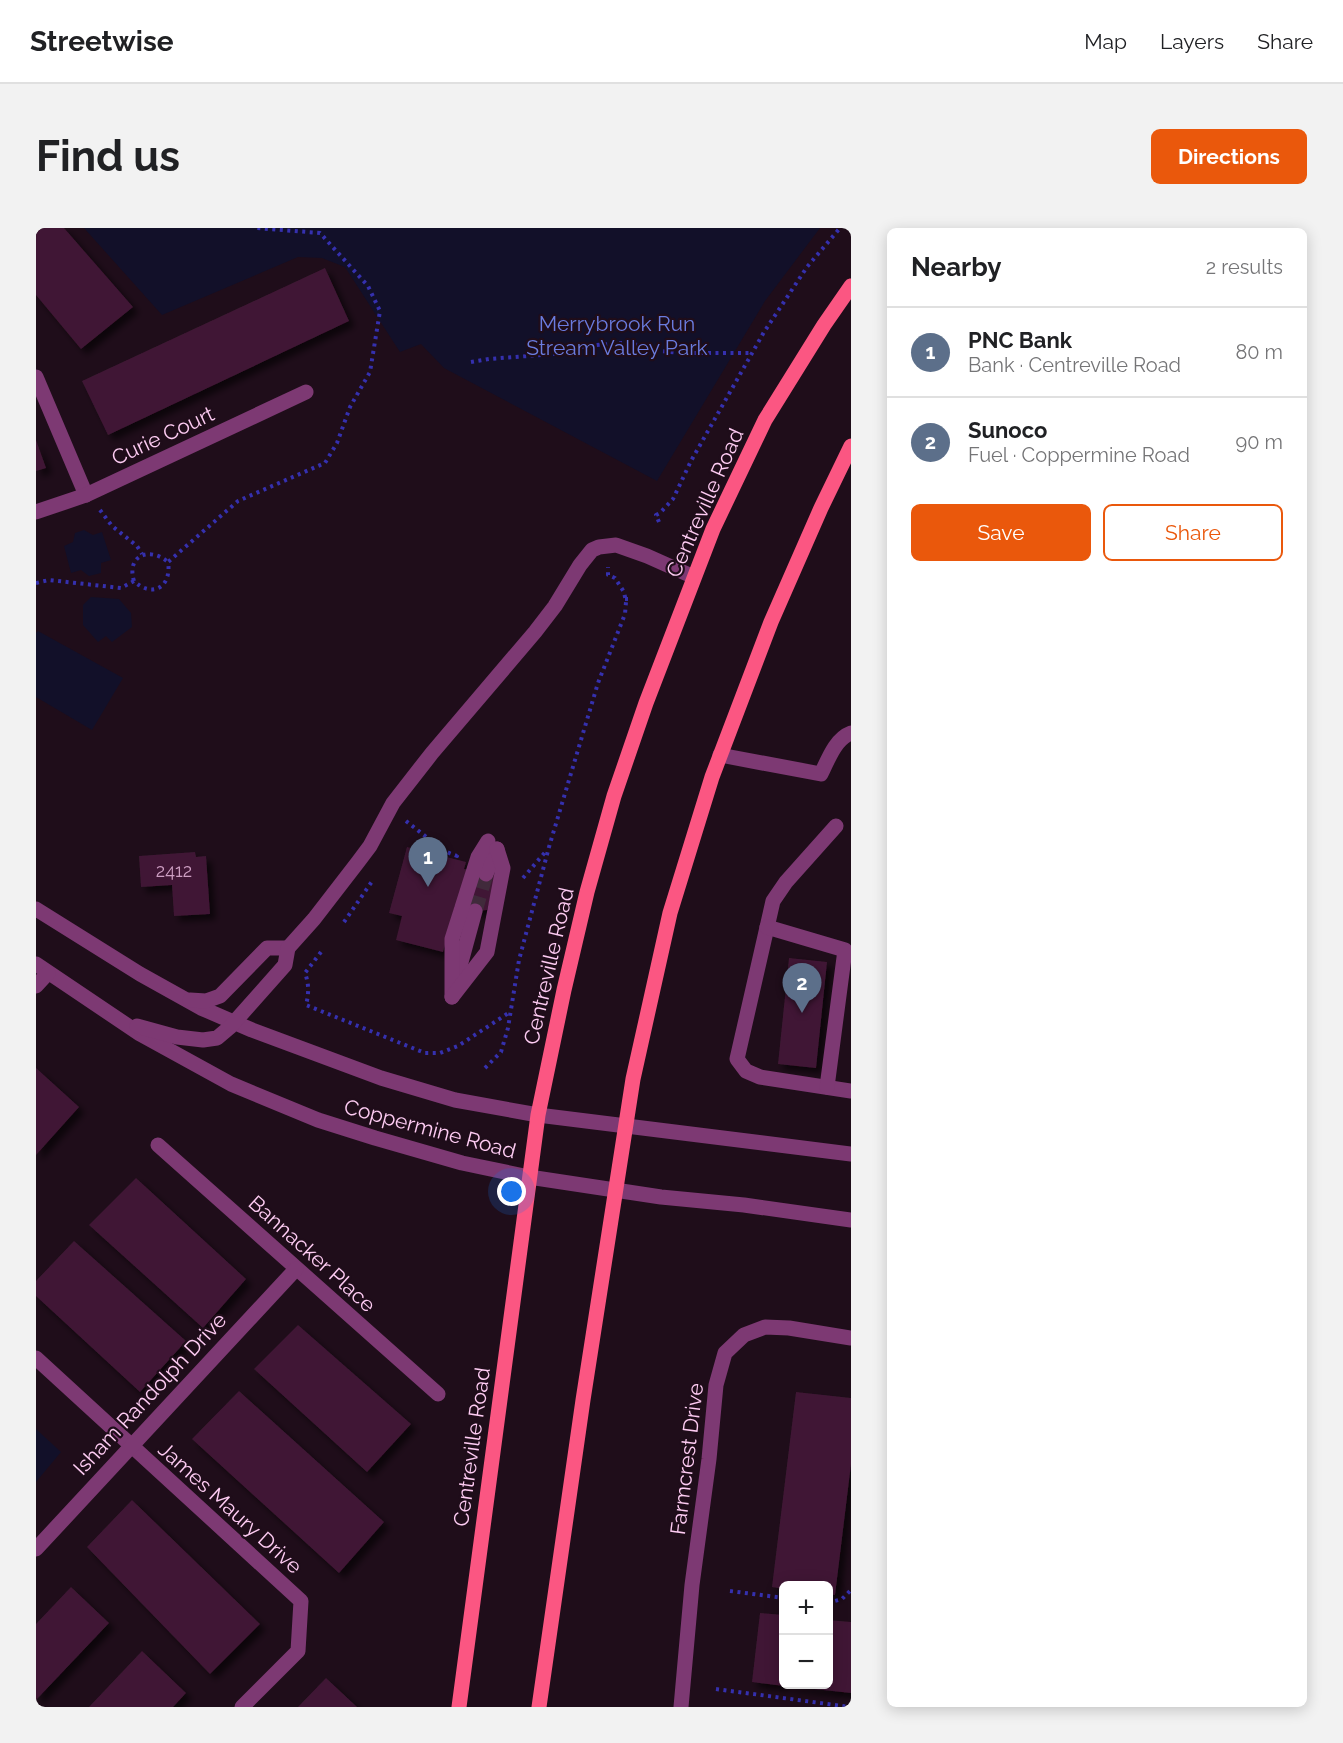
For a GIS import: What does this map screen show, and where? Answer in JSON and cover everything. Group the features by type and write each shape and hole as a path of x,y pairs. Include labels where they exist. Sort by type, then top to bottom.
{"main road":[{"name":"Centreville Road","path":"459,1707 538,1115 587,892 614,795 646,702 713,529 765,420 851,286"},
{"path":"539,1707 583,1400 636,1059 670,913 720,754 771,622 851,446"}],"street":[{"path":"36,377 89,493"},
{"name":"Curie Court","path":"36,512 89,493 306,392"},
{"path":"113,1017 177,1037 203,1040 217,1038 234,1022 285,965 288,948 314,919 370,846 393,802 535,632 592,550 616,545 694,577"},
{"path":"720,754 821,774 843,736 851,733"},
{"path":"836,826 786,882 774,901 737,1059 746,1071 760,1077 851,1091"},
{"path":"452,997 452,939 478,857 492,845"},
{"path":"452,997 487,952 503,868 492,845"},
{"path":"486,874 492,845"},
{"name":"Coppermine Road","path":"36,909 182,999 234,1022 381,1078 455,1100 538,1115 851,1154"},
{"path":"452,997 475,910"},
{"path":"767,927 845,950 827,1087"},
{"path":"182,999 213,1000 225,991 267,948 288,948"},
{"path":"36,986 42,968"},
{"name":"Coppermine Road","path":"42,968 140,1034 231,1084 318,1120 375,1138 462,1163 530,1177 661,1197 744,1205 851,1220"},
{"name":"Bannacker Place","path":"158,1144 438,1394"},
{"name":"Isham Randolph Drive","path":"36,1549 296,1269"},
{"name":"Farmcrest Drive","path":"681,1707 692,1585 709,1459 716,1385 725,1353 744,1335 765,1327 789,1328 851,1338"},
{"name":"James Maury Drive","path":"36,1358 301,1601 298,1651 242,1707"}],"path":[{"path":"168,562 238,501 325,463 337,443 350,407 370,372 380,311 368,286 320,233 256,228"},
{"path":"659,522 656,515 673,499 691,461 764,332 807,267 840,228"},
{"path":"471,362 567,353 585,346 623,343 680,353 753,353"},
{"path":"89,493 112,526 137,546 142,554"},
{"path":"485,1068 501,1052 511,1011 519,960 549,847 598,683 625,614 624,592 615,578 608,575 607,546"},
{"path":"152,553 168,562 167,580 160,587 149,591 134,581 132,573 134,563 142,554 152,553"},
{"path":"36,583 49,580 121,588 134,581"},
{"path":"626,599 632,599"},
{"path":"403,829 406,821 444,852 456,856 460,851 478,857"},
{"path":"503,868 524,878 549,847"},
{"path":"344,922 378,873"},
{"path":"321,952 305,973 309,993 306,1005 425,1053 440,1053 458,1046 511,1011"},
{"path":"833,1602 842,1599 851,1590"},
{"path":"730,1591 779,1597"},
{"path":"716,1689 850,1707"}],"green space":[{"name":"Merrybrook Run Stream Valley Park","path":"84,228 820,228 765,301 657,481 444,368 421,344 400,352 345,267 322,258 298,257 162,315"},
{"path":"84,530 93,535 102,532 111,560 101,563 101,573 89,576 81,570 71,573 64,546 73,542 75,533"},
{"path":"91,597 119,599 131,613 132,627 112,642 106,636 98,642 83,625 83,605"},
{"path":"38,631 123,678 92,730 36,697 36,633"},
{"path":"36,1429 61,1452 36,1482"}],"building":[{"path":"36,228 64,228 133,307 81,349 36,295"},
{"path":"325,268 349,321 108,435 82,381"},
{"path":"36,440 46,468 36,471"},
{"path":"407,847 466,862 464,869 496,876 487,910 475,911 455,905 443,952 396,940 402,916 389,913"},
{"path":"195,852 196,857 206,856 210,914 174,916 172,885 141,887 139,856"},
{"path":"789,958 827,962 816,1068 778,1064"},
{"path":"36,1068 79,1107 36,1155"},
{"path":"136,1178 246,1279 203,1328 89,1225"},
{"path":"74,1241 186,1341 140,1392 36,1296 36,1281"},
{"path":"298,1325 411,1424 367,1472 254,1369"},
{"path":"239,1391 384,1522 339,1573 192,1439"},
{"path":"796,1392 851,1398 851,1464 835,1595 833,1595 833,1581 779,1581 779,1588 772,1587"},
{"path":"132,1500 260,1624 210,1674 87,1547"},
{"path":"71,1587 109,1623 36,1700 36,1624"},
{"path":"760,1613 779,1615 779,1685 752,1682"},
{"path":"833,1620 851,1622 851,1693 814,1689 833,1689"},
{"path":"142,1651 186,1693 173,1707 89,1707"},
{"path":"326,1678 357,1707 298,1707"}],"tunnel":[{"path":"475,911 486,874"}],"place":[{"name":"PNC Bank","path":"428,887"},
{"name":"Sunoco","path":"802,1013"}]}
